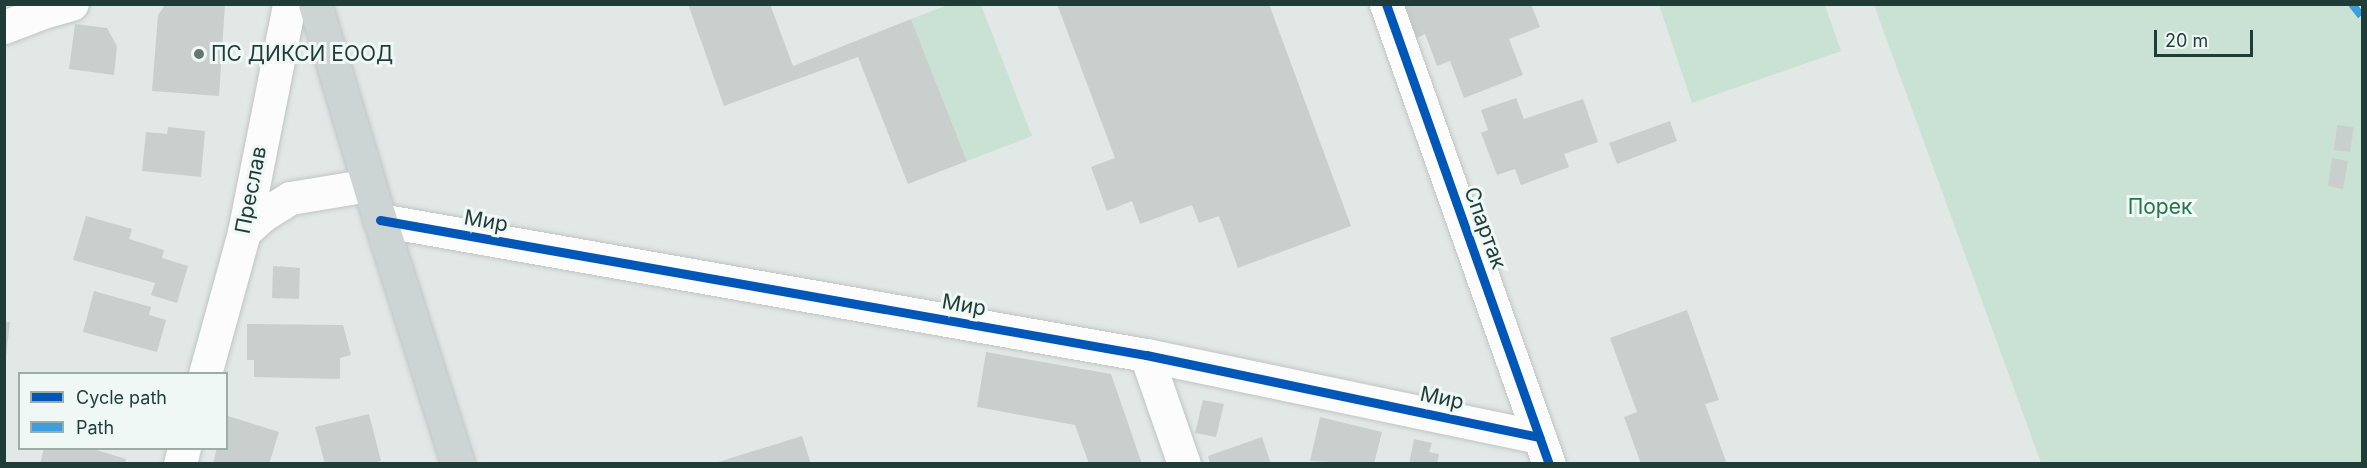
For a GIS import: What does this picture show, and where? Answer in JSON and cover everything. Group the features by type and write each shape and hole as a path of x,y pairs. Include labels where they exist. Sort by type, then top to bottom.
{"main road":[{"path":"315,4 369,185 458,464"}],"street":[{"path":"4,27 72,4"},
{"name":"Преслав","path":"206,372 244,232 288,4"},
{"name":"Спартак","path":"1386,4 1545,450"},
{"path":"244,232 263,215 290,198 369,185"},
{"name":"Мир","path":"380,220 1146,355 1545,450"},
{"path":"1146,355 1184,464"}],"green space":[{"path":"948,5 981,5 1032,136 967,161 911,19"},
{"path":"1659,5 1825,5 1841,51 1692,103"},
{"name":"Порек","path":"1874,5 2352,5 2362,17 2362,463 2041,463"}],"building":[{"path":"166,4 225,4 219,96 152,91 158,15"},
{"path":"688,4 770,4 793,66 911,19 967,161 908,184 858,57 724,106"},
{"path":"1057,4 1269,4 1351,226 1238,268 1219,216 1199,223 1192,205 1140,224 1132,201 1107,211 1091,167 1115,158"},
{"path":"1407,4 1531,4 1540,27 1509,39 1523,75 1464,98 1450,61 1437,66 1425,34 1417,38 1404,6"},
{"path":"75,24 107,28 117,46 114,75 69,69"},
{"path":"1516,98 1524,119 1583,99 1598,142 1564,154 1569,167 1521,185 1515,169 1497,175 1481,133 1488,130 1481,110"},
{"path":"1670,121 1677,141 1617,164 1609,143"},
{"path":"2337,125 2354,127 2350,152 2334,150"},
{"path":"168,127 205,131 201,177 142,171 146,132 167,134"},
{"path":"2332,158 2348,161 2343,189 2328,186"},
{"path":"86,216 132,229 129,239 164,250 162,258 188,266 177,303 151,295 155,283 73,260"},
{"path":"273,266 300,268 299,299 272,298"},
{"path":"94,291 151,307 149,315 166,320 157,352 83,332"},
{"path":"1687,310 1719,400 1705,404 1727,464 1641,464 1624,417 1637,412 1610,338"},
{"path":"4,322 10,322 6,356 4,355"},
{"path":"247,324 343,325 351,355 340,358 340,379 254,377 254,360 247,360"},
{"path":"986,352 1111,374 1142,464 1089,464 1075,425 977,407"},
{"path":"1203,400 1224,404 1216,437 1195,433"},
{"path":"369,414 381,461 369,464 325,464 315,427"},
{"path":"228,416 279,432 269,464 213,463 216,450 228,450"},
{"path":"1320,417 1382,432 1374,464 1310,461"},
{"path":"802,436 811,464 715,464 715,463"},
{"path":"1262,437 1271,464 1210,464 1208,456"},
{"path":"1414,439 1432,443 1429,452 1439,454 1437,464 1409,464"},
{"path":"44,450 97,450 126,459 125,464 40,464"}],"marked path":[{"path":"2352,4 2362,17"}],"cycle path":[{"path":"1386,4 1549,464"},
{"path":"380,220 1146,355 1540,437"}],"place":[{"name":"ПС ДИКСИ ЕООД","path":"199,54"}]}
